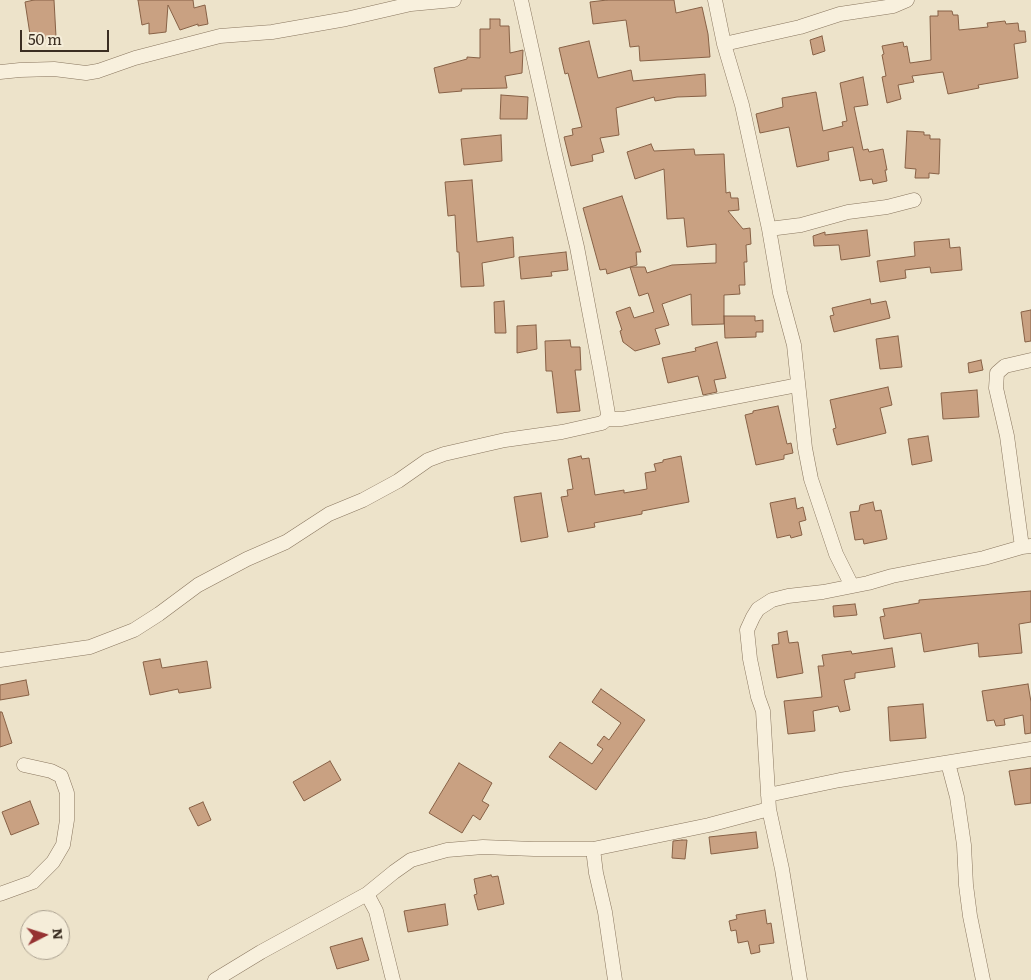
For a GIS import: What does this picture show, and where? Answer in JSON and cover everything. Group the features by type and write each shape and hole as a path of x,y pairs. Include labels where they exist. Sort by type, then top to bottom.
{"street":[{"path":"0,72 20,70 92,72 135,58 220,36 272,32 346,19 411,4 454,0"},
{"path":"521,0 577,247 605,395 607,419"},
{"path":"715,0 724,44 742,105 769,229 780,293 794,345 805,448 812,479 836,554 852,586"},
{"path":"724,44 796,28 840,14 893,6 908,0"},
{"path":"769,229 801,225 848,212 887,207 914,200"},
{"path":"800,980 769,802 763,711 752,668 747,630 758,609 772,600 852,586 984,558 1026,547 1008,436 996,388 997,374 1005,366 1031,360"},
{"path":"0,660 90,647 134,630 198,585 246,559 286,542 329,514 363,500 398,481 428,460 444,454 505,440 562,432 602,423 607,419 622,419 798,385"},
{"path":"215,980 260,952 367,894 410,860 447,850 483,847 534,850 593,850 709,826 769,802 840,780 1031,748"},
{"path":"948,763 964,845 969,908 983,980"},
{"path":"0,894 33,882 53,862 63,845 68,820 67,793 61,776 50,771 24,765"},
{"path":"593,850 615,980"},
{"path":"367,894 376,910 393,980"}],"building":[{"path":"54,0 56,37 31,41 25,2"},
{"path":"138,0 193,0 194,8 205,5 208,24 198,26 198,24 180,30 168,5 166,32 149,34 149,23 142,25"},
{"path":"607,0 674,0 676,13 702,7 708,34 710,57 640,61 639,46 630,47 626,20 593,24 590,2"},
{"path":"938,11 952,11 953,15 958,15 959,30 988,27 987,23 1005,21 1006,24 1018,23 1019,31 1025,31 1026,42 1014,44 1018,78 978,85 979,88 948,94 943,72 912,76 914,82 898,85 901,99 887,103 882,77 886,76 882,46 903,42 904,47 907,46 910,63 931,60 930,16 938,16"},
{"path":"490,19 500,19 500,26 509,26 510,53 523,50 522,73 505,76 507,88 461,89 462,91 439,93 434,68 467,59 467,57 480,58 480,29 490,29"},
{"path":"822,36 825,51 813,55 810,40"},
{"path":"589,41 598,78 631,70 633,81 705,74 706,96 677,97 655,101 654,97 616,108 619,135 600,138 604,152 592,155 593,161 571,166 564,137 573,135 572,129 582,127 568,73 565,74 559,48"},
{"path":"863,77 868,105 854,107 863,150 868,149 869,152 883,149 887,181 873,184 872,179 860,181 853,147 828,152 829,160 797,167 789,127 760,133 756,114 783,107 782,98 816,92 823,131 843,126 842,122 847,121 840,83"},
{"path":"501,95 528,97 527,119 500,119"},
{"path":"907,131 924,132 924,135 930,135 930,139 940,139 939,174 929,173 929,178 915,178 916,169 905,168"},
{"path":"501,135 502,161 464,165 461,139"},
{"path":"651,144 654,151 694,149 695,155 724,154 726,193 730,192 731,198 738,198 739,210 728,211 743,229 750,228 751,244 746,245 747,262 744,262 745,285 739,285 740,294 724,295 724,324 692,325 691,294 662,304 669,325 655,329 660,344 635,351 623,342 620,331 622,330 616,312 630,307 634,318 654,312 648,293 639,296 630,267 645,267 647,273 672,265 716,263 716,244 687,247 684,218 667,219 664,169 635,179 627,152"},
{"path":"472,180 477,242 513,237 514,257 482,263 484,286 461,287 455,215 448,216 445,182"},
{"path":"622,196 641,252 636,252 637,265 607,274 606,269 600,270 583,208"},
{"path":"867,230 870,256 841,260 839,245 814,246 813,236 825,232 825,235"},
{"path":"949,239 950,248 960,247 962,270 931,273 930,267 905,270 906,278 880,282 877,261 915,256 914,242"},
{"path":"566,252 568,270 551,272 552,276 521,279 519,257"},
{"path":"870,299 871,304 886,301 890,318 834,332 830,316 834,315 832,308"},
{"path":"504,301 506,333 495,333 494,302"},
{"path":"1031,310 1031,341 1025,342 1021,312"},
{"path":"724,316 755,316 755,321 763,320 763,332 756,332 756,337 725,338"},
{"path":"536,325 537,349 517,353 517,326"},
{"path":"898,336 902,367 880,369 876,339"},
{"path":"570,340 571,347 580,347 581,370 575,370 580,411 557,413 552,371 546,371 545,341"},
{"path":"717,342 726,378 714,380 717,392 703,395 698,376 668,383 662,358 696,351 695,348"},
{"path":"981,360 983,370 969,373 968,363"},
{"path":"888,387 892,405 880,408 886,433 837,445 833,429 836,428 830,400"},
{"path":"977,390 979,417 943,419 941,393"},
{"path":"778,406 787,444 791,443 793,453 784,455 784,459 756,465 745,415 753,413 753,411"},
{"path":"928,436 932,461 912,465 908,439"},
{"path":"581,456 582,459 589,458 595,495 624,490 624,493 647,489 645,473 656,471 654,464 681,456 689,502 642,511 642,514 594,523 595,527 568,532 561,497 568,496 567,490 573,489 568,459"},
{"path":"541,493 548,537 521,542 514,497"},
{"path":"795,498 797,509 803,507 806,520 799,522 802,535 791,538 790,535 777,538 770,503"},
{"path":"873,502 875,511 881,510 887,539 864,544 863,539 855,540 850,512 859,511 860,505"},
{"path":"1031,591 1031,622 1019,624 1022,653 979,657 978,643 924,652 921,633 884,639 880,617 885,616 883,609 919,603 919,600"},
{"path":"855,604 857,615 834,617 833,606"},
{"path":"787,631 789,643 798,642 803,673 777,678 772,645 779,644 778,633"},
{"path":"892,648 895,667 855,673 855,678 844,680 850,710 840,712 838,706 813,711 815,731 788,734 784,701 822,697 818,666 824,666 822,655 851,651 852,654"},
{"path":"160,659 162,668 207,661 211,688 179,693 178,689 150,695 143,662"},
{"path":"26,680 29,695 0,700 0,685"},
{"path":"1028,684 1031,702 1031,733 1025,734 1023,715 1004,719 1005,725 996,726 994,720 987,721 982,691"},
{"path":"601,689 645,720 596,790 549,757 560,742 592,764 603,749 597,745 604,736 609,740 621,723 592,702"},
{"path":"923,704 926,738 890,741 888,707"},
{"path":"0,712 2,712 12,743 0,747"},
{"path":"330,761 341,780 304,801 293,782"},
{"path":"459,763 492,783 482,801 489,805 480,820 473,815 462,833 429,813"},
{"path":"1031,768 1031,803 1015,805 1009,771"},
{"path":"30,801 39,824 11,835 2,812"},
{"path":"203,802 211,820 198,826 189,808"},
{"path":"756,832 758,848 711,854 709,837"},
{"path":"687,840 685,859 672,858 673,841"},
{"path":"491,875 492,877 498,876 504,904 478,910 474,895 477,894 474,879"},
{"path":"445,904 448,925 408,932 404,911"},
{"path":"765,910 767,924 771,923 774,943 759,945 760,952 751,954 748,941 738,943 736,930 731,931 729,921 737,919 736,915"},
{"path":"362,938 369,960 337,969 330,947"}]}
